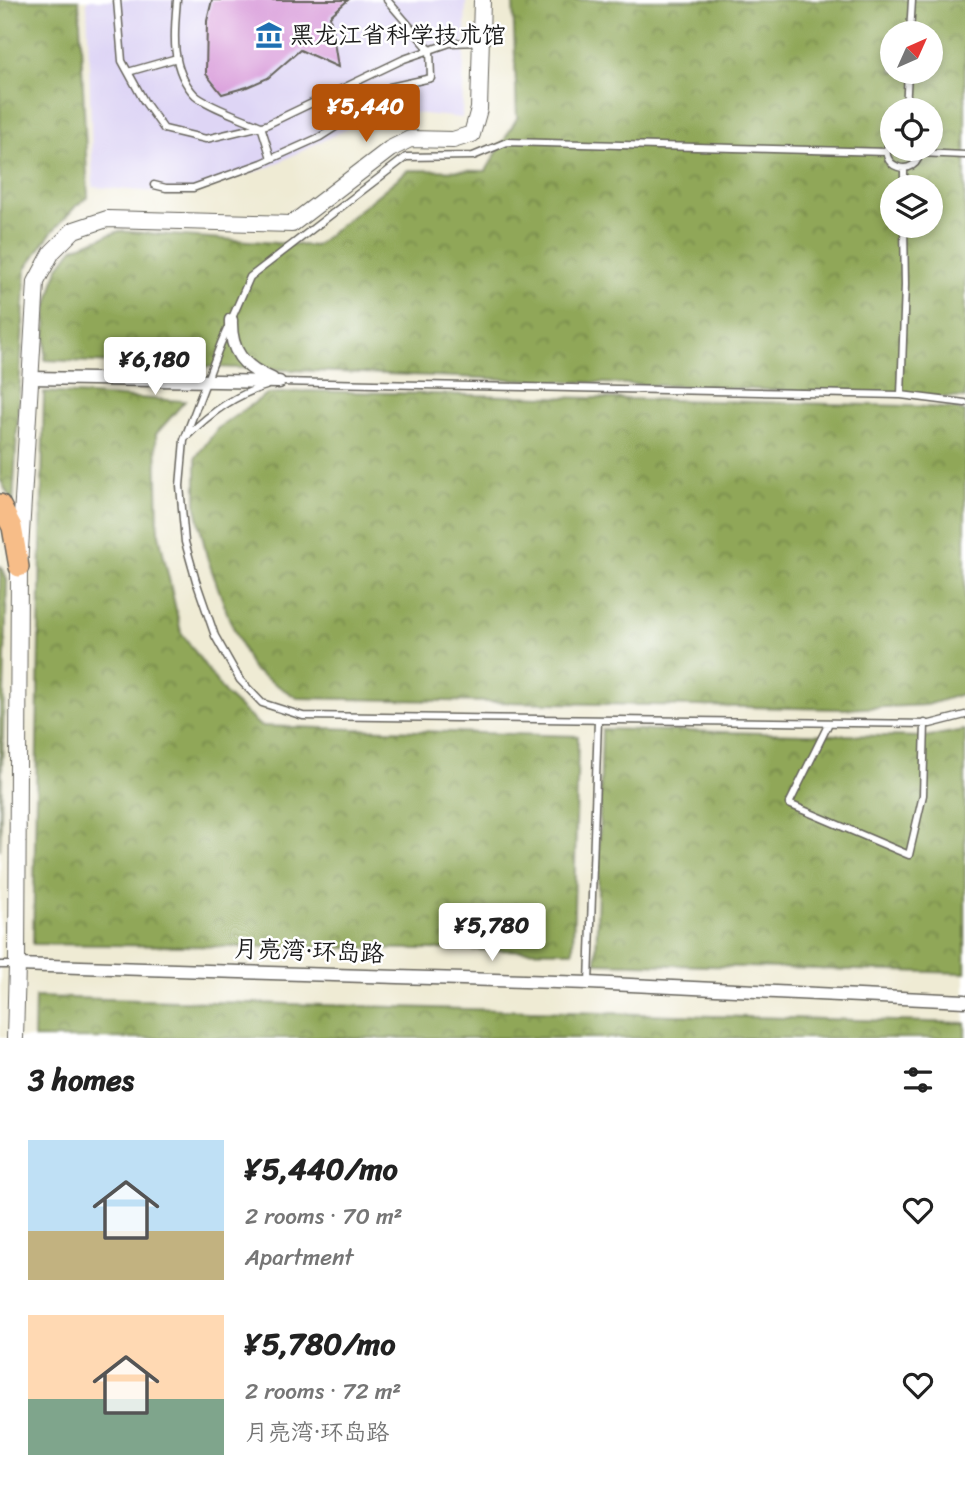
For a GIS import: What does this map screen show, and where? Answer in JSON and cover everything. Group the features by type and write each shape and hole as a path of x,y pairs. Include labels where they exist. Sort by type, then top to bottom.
{"highway":[{"path":"0,504 12,527 19,567"},
{"path":"0,549 19,567"}],"street":[{"path":"15,1038 18,965 19,567 36,282 52,252 74,230 107,219 292,224 390,149 410,139 453,140 472,134 479,109 482,0"},
{"path":"231,320 230,339 236,352 260,374 279,382"},
{"path":"31,378 279,382"},
{"name":"月亮湾·环岛路","path":"18,965 589,983 965,1001"}],"lane":[{"path":"117,0 121,61 164,130 206,139 261,126 404,59 450,43 481,42"},
{"path":"177,0 174,36 178,69 196,96 261,126 271,158"},
{"path":"154,185 193,188 271,158 320,137 359,112 390,87 431,78 430,50 387,0"},
{"path":"911,21 912,0"},
{"path":"128,72 177,58"},
{"path":"880,152 507,142 473,156 406,157 250,277 184,440 180,486 185,542 215,636 240,680 262,703 303,716 925,723 965,715"},
{"path":"943,153 965,155"},
{"path":"890,161 904,168 917,161"},
{"path":"904,168 904,175"},
{"path":"901,395 904,238"},
{"path":"184,440 205,418 231,402 258,388 279,382 901,395 965,402"},
{"path":"589,983 597,720"},
{"path":"829,723 789,804 909,855 923,795 925,723"},
{"path":"0,965 18,965"}],"shaded area":[{"name":"黑龙江省科学技术馆","path":"87,0 466,0 462,118 385,110 267,168 181,194 93,187"}],"green space":[{"path":"0,0 79,0 88,197 51,233 26,268 13,504 0,479"},
{"path":"513,0 965,0 965,398 45,360 47,308 58,268 73,248 119,231 315,246 408,170 486,171 517,118"},
{"path":"308,391 910,406 965,412 965,693 927,705 843,709 297,698 252,669 229,618 207,557 196,507 196,457 218,428 267,394"},
{"path":"44,392 185,401 156,434 158,530 181,632 226,695 260,726 578,736 573,951 33,944"},
{"path":"0,565 7,580 0,850"},
{"path":"602,729 924,737 965,730 965,973 596,963"},
{"path":"35,997 965,1023 965,1038 34,1038"}],"building":[{"name":"黑龙江省科学技术馆","path":"212,0 348,0 330,16 338,67 300,50 268,78 222,94 206,74 207,21"}],"place":[{"name":"黑龙江省科学技术馆","path":"269,35"}]}
